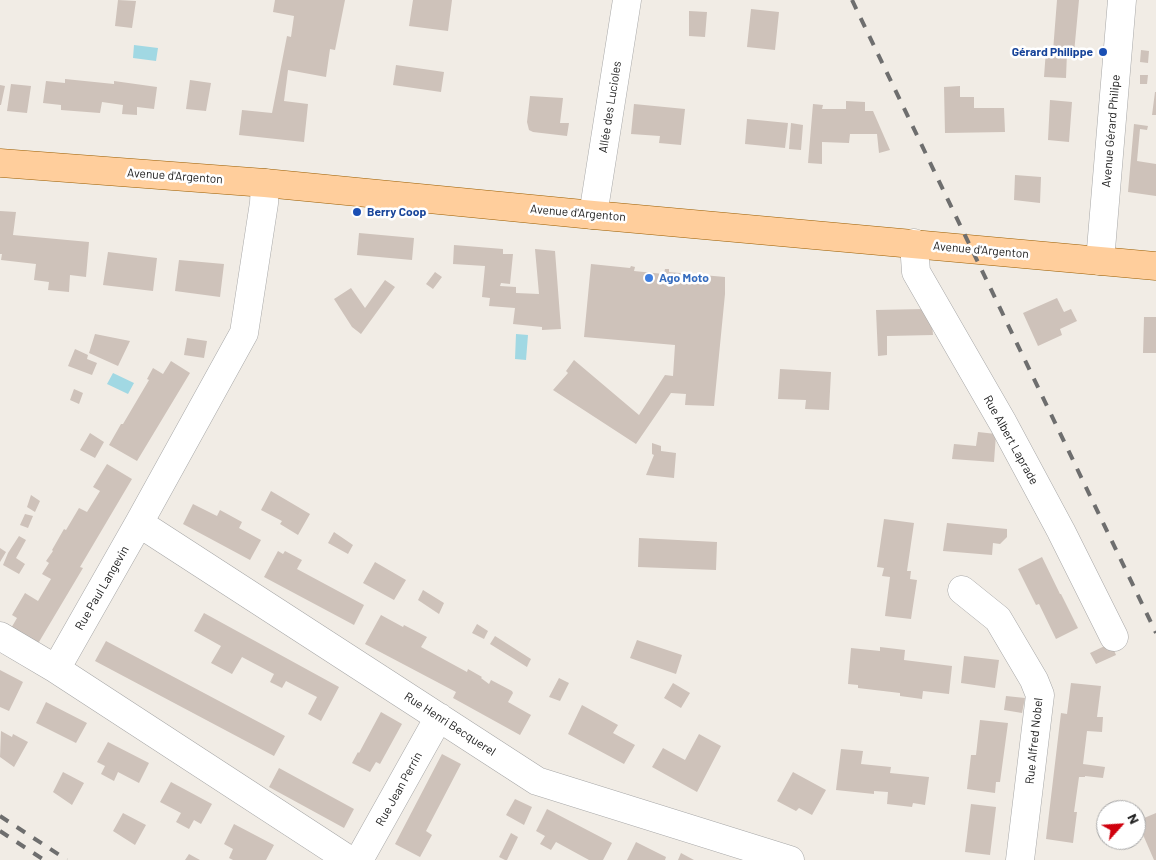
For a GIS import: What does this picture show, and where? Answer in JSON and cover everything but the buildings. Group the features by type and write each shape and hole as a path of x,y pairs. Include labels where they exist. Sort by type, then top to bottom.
{"main road":[{"name":"Avenue d'Argenton","path":"0,162 266,183 1156,266"}],"street":[{"name":"Allée des Lucioles","path":"593,215 627,0"},
{"name":"Avenue Gérard Philipe","path":"1100,261 1122,0"},
{"name":"Rue Paul Langevin","path":"56,669 244,333 266,183"},
{"name":"Rue Albert Laprade","path":"914,243 916,272 1003,423 1114,637"},
{"name":"Rue Henri Becquerel","path":"139,523 538,781 790,860"},
{"name":"Rue Alfred Nobel","path":"962,590 998,619 1034,680 1040,695 1020,860"},
{"path":"0,636 56,669 349,860"},
{"name":"Rue Jean Perrin","path":"358,860 439,717"}],"water":[{"path":"134,45 158,48 156,61 133,58"},
{"path":"516,334 528,335 526,360 515,359"},
{"path":"113,373 134,383 128,394 107,384"}],"railway":[{"path":"852,0 1156,633"},
{"path":"0,816 67,860"},
{"path":"0,831 44,860"}],"place":[{"name":"Gérard Philippe","path":"1103,52"},
{"name":"Berry Coop","path":"357,212"},
{"name":"Ago Moto","path":"649,278"}]}
